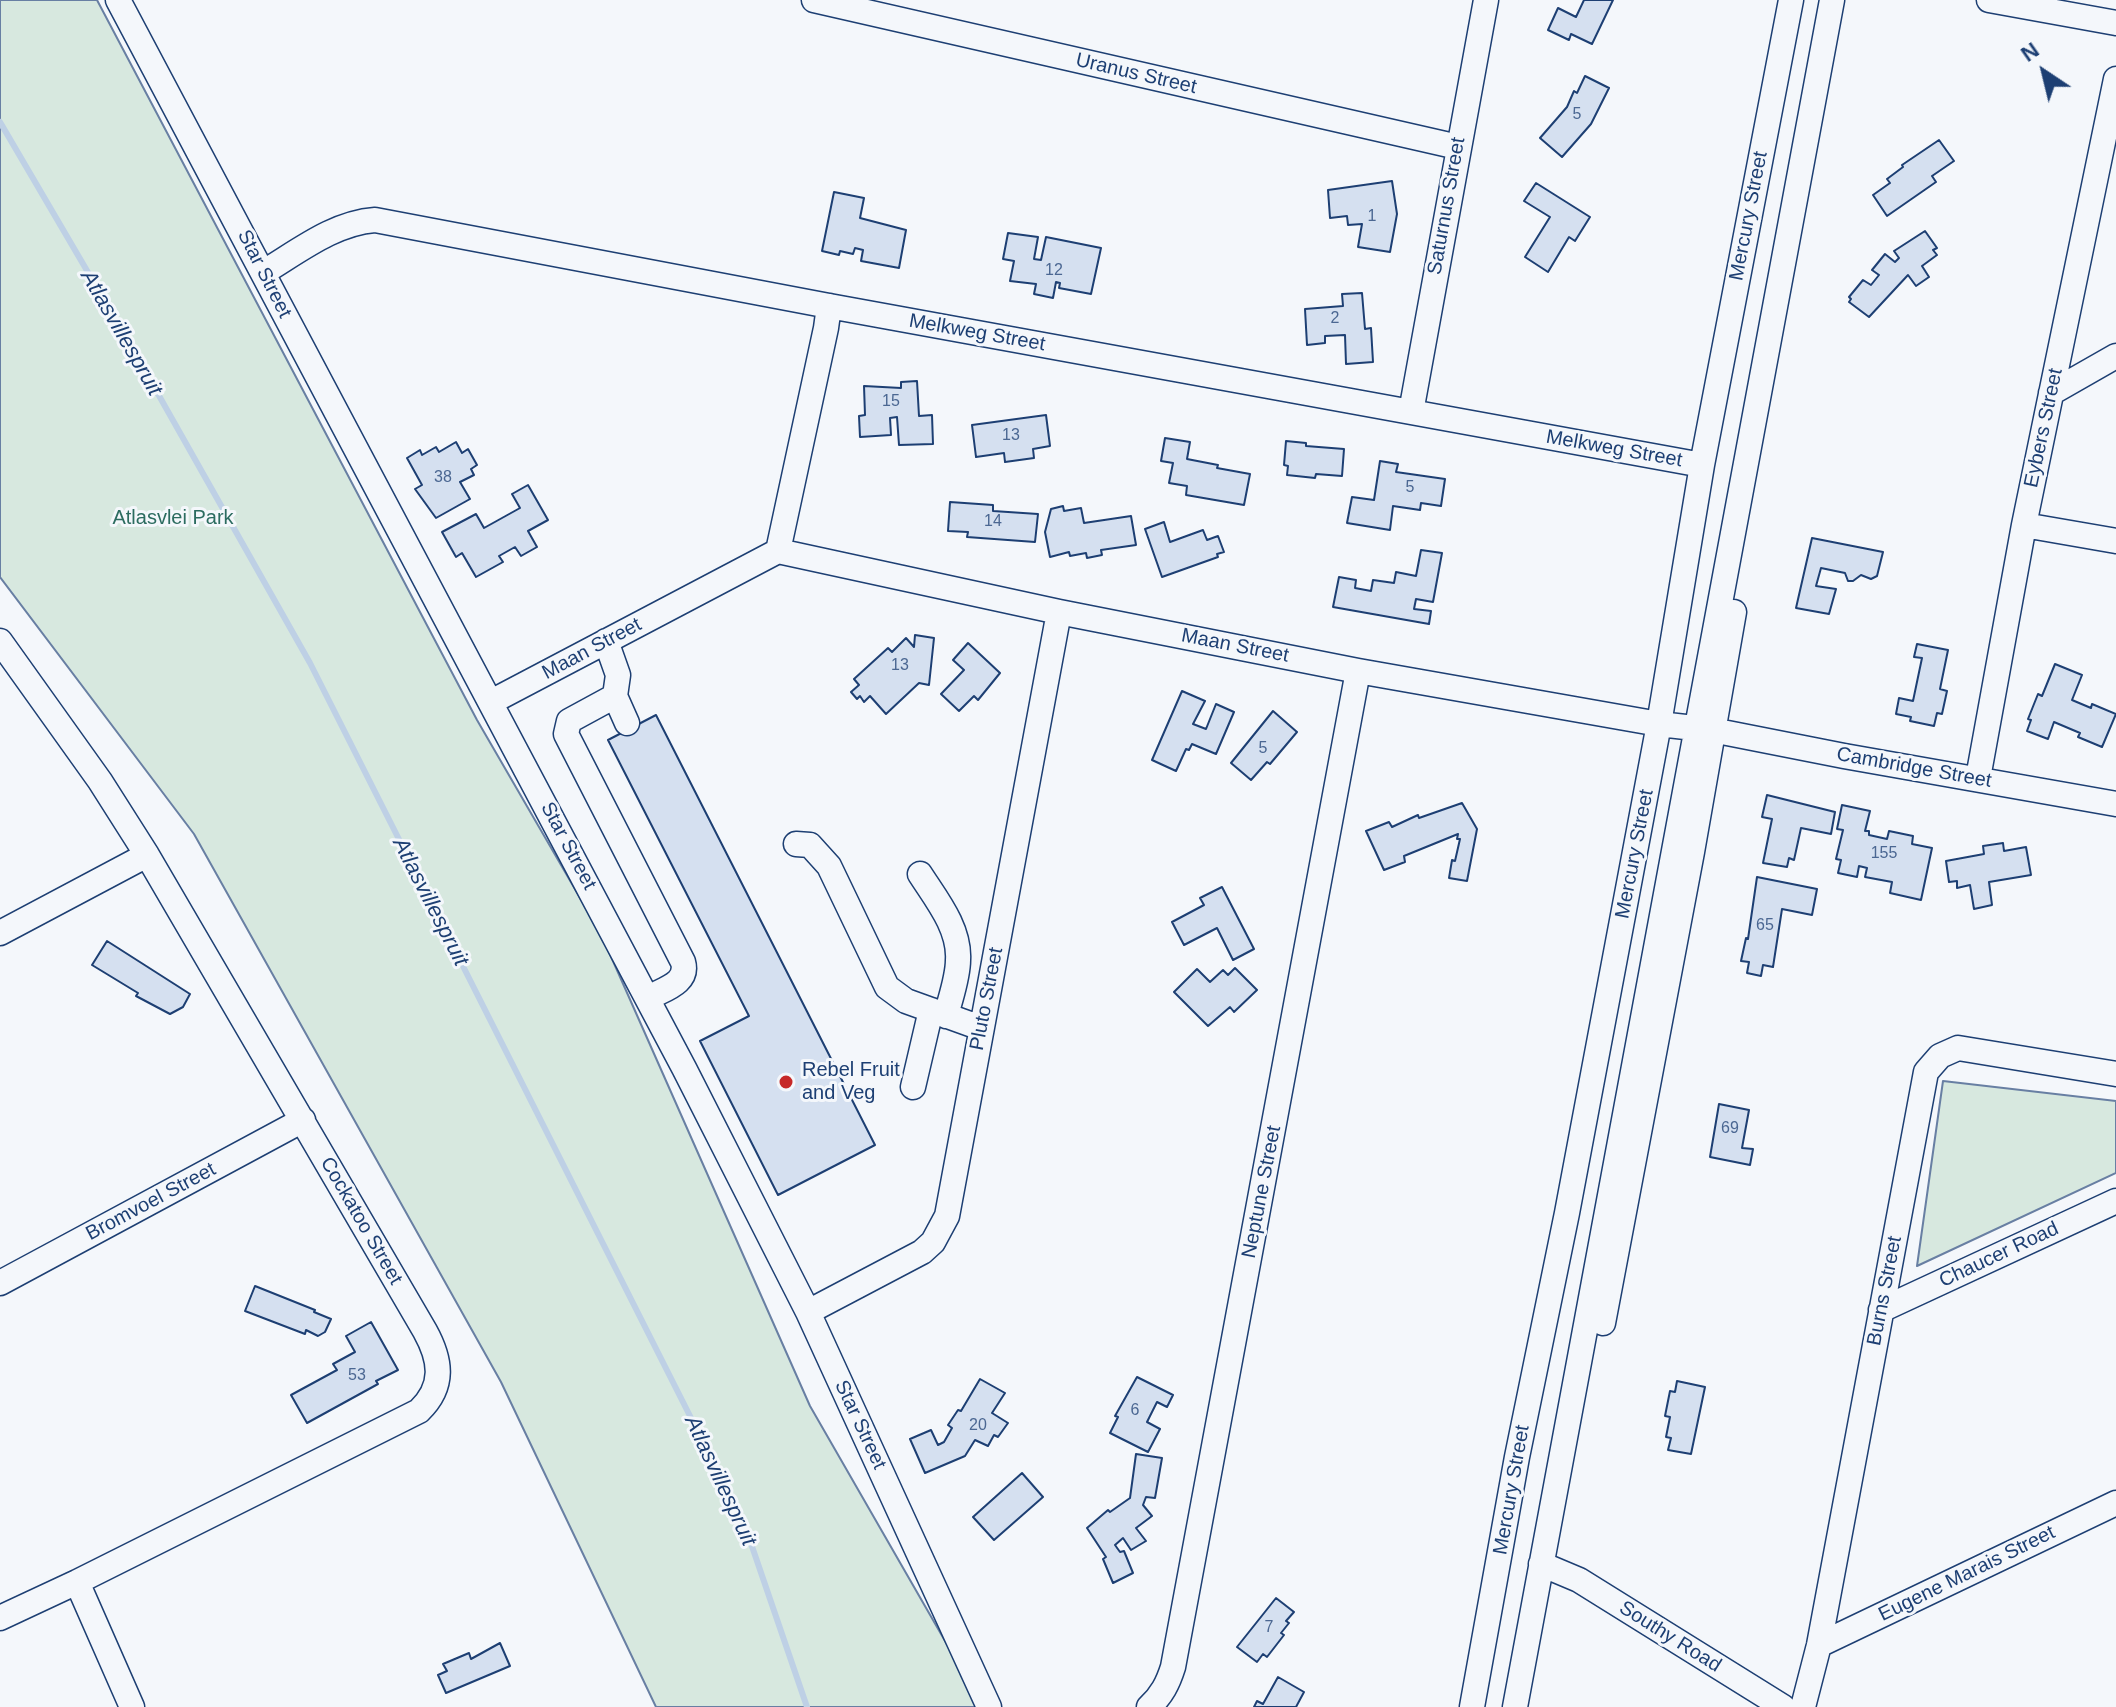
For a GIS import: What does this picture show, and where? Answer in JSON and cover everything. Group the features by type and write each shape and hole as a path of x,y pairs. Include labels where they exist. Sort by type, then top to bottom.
{"street":[{"name":"Star Street","path":"118,0 648,998 808,1312 989,1707"},
{"name":"Uranus Street","path":"814,0 1458,147"},
{"name":"Saturnus Street","path":"1411,412 1486,0"},
{"name":"Mercury Street","path":"1472,1707 1517,1457 1567,1213 1659,724 1702,465 1791,0"},
{"name":"Mercury Street","path":"1515,1707 1549,1566 1692,852 1704,729 1832,0"},
{"name":"Mercury Street","path":"1704,729 1846,0"},
{"path":"1989,0 2116,23"},
{"name":"Eybers Street","path":"1978,778 2024,525 2116,79"},
{"name":"Melkweg Street","path":"264,272 334,231 355,222 375,220 1702,465"},
{"path":"778,551 829,306"},
{"path":"2051,393 2116,356"},
{"path":"2024,525 2116,541"},
{"name":"Maan Street","path":"491,702 778,551 1059,612 1358,671 1659,724 1704,729"},
{"name":"Pluto Street","path":"808,1312 922,1252 947,1216 1059,612"},
{"name":"Cockatoo Street","path":"0,641 100,781 147,855 433,1345 439,1375 434,1393 419,1411 0,1618"},
{"path":"606,641 618,675 615,696 627,723"},
{"name":"Neptune Street","path":"1149,1707 1168,1683 1173,1667 1358,671"},
{"path":"615,696 569,721 566,734 686,970 682,979 648,998"},
{"name":"Cambridge Street","path":"1704,729 2116,804"},
{"path":"796,844 810,845 829,866 887,987 906,1001 981,1028"},
{"path":"0,933 147,855"},
{"path":"913,1087 958,960 956,943 945,911 920,874"},
{"name":"Burns Street","path":"1803,1707 1819,1645 1926,1072 1940,1056 1958,1048 2116,1074"},
{"name":"Bromvoel Street","path":"0,1283 303,1120"},
{"name":"Chaucer Road","path":"1881,1310 2116,1201"},
{"name":"Eugene Marais Street","path":"1819,1645 2116,1503"},
{"name":"Mercury Street","path":"1531,1707 1549,1566"},
{"name":"Southy Road","path":"1549,1566 1783,1707"},
{"path":"77,1582 132,1707"}],"green space":[{"name":"Atlasvlei Park","path":"0,0 97,0 477,720 601,934 810,1406 983,1707 656,1707 501,1382 194,834 0,577"},
{"path":"1943,1081 2116,1101 2116,1173 1917,1266"}],"building":[{"path":"1584,0 1613,0 1592,44 1571,34 1569,40 1548,30 1558,8 1576,17"},
{"path":"1585,76 1609,88 1591,124 1562,157 1540,138 1567,107"},
{"path":"1939,140 1954,161 1932,176 1936,182 1887,216 1873,195 1890,183 1887,179 1902,165"},
{"path":"1392,181 1397,214 1390,252 1358,247 1362,224 1348,225 1347,216 1330,218 1328,190"},
{"path":"1536,183 1590,217 1575,241 1569,237 1548,272 1525,257 1550,217 1524,201"},
{"path":"834,192 864,198 860,218 906,230 899,268 861,261 863,250 855,248 853,254 822,251"},
{"path":"1925,231 1937,248 1933,250 1937,255 1922,266 1929,277 1916,286 1908,275 1869,317 1849,302 1849,297 1863,280 1871,285 1879,275 1872,270 1885,254 1895,262 1899,258 1894,251"},
{"path":"1008,233 1038,237 1034,259 1041,260 1046,237 1101,248 1091,294 1059,288 1060,283 1056,282 1053,298 1034,294 1036,284 1010,281 1014,261 1003,259"},
{"path":"1362,293 1365,329 1371,328 1373,362 1346,364 1345,335 1325,336 1325,343 1307,345 1305,309 1343,306 1342,294"},
{"path":"917,381 919,416 932,415 933,444 899,445 897,417 890,418 891,435 860,437 859,416 865,415 864,386 901,388 901,382"},
{"path":"1046,415 1050,446 1033,449 1034,458 1005,462 1004,453 976,457 972,425"},
{"path":"1165,438 1190,442 1187,459 1250,474 1244,505 1186,495 1187,486 1169,483 1173,463 1161,461"},
{"path":"1286,441 1344,449 1342,476 1316,474 1315,478 1287,475 1288,466 1284,465"},
{"path":"456,442 462,453 468,449 477,465 471,469 474,475 460,482 470,499 436,518 415,489 422,485 407,458 420,450 422,455 436,447 439,452"},
{"path":"1380,461 1398,464 1396,472 1445,479 1441,506 1421,503 1420,510 1393,506 1390,530 1347,523 1352,497 1374,500"},
{"path":"528,485 548,520 528,531 537,547 521,556 515,547 499,556 503,562 476,577 462,553 456,557 442,532 476,514 484,528 520,508 512,494"},
{"path":"950,502 993,505 993,511 1038,514 1035,542 967,537 968,532 948,531"},
{"path":"1063,506 1064,511 1081,508 1084,523 1131,516 1136,545 1101,550 1102,555 1087,558 1086,553 1070,556 1069,552 1050,557 1045,532 1051,509"},
{"path":"1164,522 1170,542 1203,530 1207,540 1218,536 1224,552 1162,577 1145,529"},
{"path":"1812,538 1883,552 1877,576 1871,579 1861,575 1848,581 1845,573 1821,568 1816,586 1836,589 1829,614 1796,608"},
{"path":"1421,550 1442,553 1433,602 1416,599 1414,609 1431,611 1429,624 1333,607 1339,577 1356,580 1355,588 1371,591 1373,580 1394,583 1396,572 1416,576"},
{"path":"915,635 934,638 929,685 919,683 886,714 870,696 864,702 860,696 857,699 851,692 859,685 854,679 888,648 892,652 906,638 914,647"},
{"path":"968,643 1000,673 978,700 974,696 959,711 941,694 964,670 953,660"},
{"path":"1917,644 1948,650 1940,689 1947,691 1942,714 1937,713 1934,726 1910,721 1911,717 1896,714 1899,698 1913,701 1922,658 1914,657"},
{"path":"2055,664 2082,675 2072,700 2116,714 2102,747 2054,722 2048,739 2027,731 2031,720 2028,719 2038,694 2042,696"},
{"path":"1182,691 1205,701 1193,724 1206,729 1216,704 1234,712 1216,754 1192,744 1189,750 1186,749 1176,771 1152,760"},
{"path":"1273,711 1297,732 1270,764 1267,762 1251,780 1231,763"},
{"path":"656,715 875,1145 778,1195 700,1041 749,1016 608,740"},
{"path":"1767,795 1835,812 1831,834 1801,828 1794,860 1789,858 1787,867 1763,863 1772,819 1762,817"},
{"path":"1462,803 1477,829 1467,881 1449,878 1460,839 1457,839 1458,834 1404,856 1405,862 1384,870 1366,831 1389,822 1392,827 1418,815 1419,818"},
{"path":"1842,805 1870,811 1865,831 1869,831 1869,835 1887,839 1889,831 1913,836 1912,844 1932,848 1921,900 1890,893 1892,882 1865,877 1867,868 1859,866 1857,877 1838,873 1841,860 1836,859 1843,830 1837,829"},
{"path":"2003,843 2004,851 2026,847 2031,875 1989,882 1992,905 1974,909 1970,885 1957,888 1957,881 1949,882 1946,861 1984,854 1983,846"},
{"path":"1757,877 1817,889 1812,915 1782,909 1773,967 1763,965 1761,976 1747,973 1749,962 1741,961 1748,939"},
{"path":"1222,887 1254,949 1233,960 1217,928 1184,945 1172,922 1204,905 1200,898"},
{"path":"107,941 190,994 183,1007 170,1014 136,996 138,993 92,965"},
{"path":"1235,968 1257,990 1234,1012 1230,1007 1208,1026 1174,992 1197,969 1210,982 1223,970 1228,975"},
{"path":"1719,1104 1749,1110 1742,1148 1753,1149 1750,1165 1710,1157"},
{"path":"255,1286 331,1319 325,1332 318,1336 306,1330 305,1334 245,1311"},
{"path":"371,1322 398,1370 307,1423 291,1395 337,1370 333,1364 355,1352 346,1336"},
{"path":"1137,1377 1173,1395 1167,1407 1157,1402 1147,1422 1160,1429 1148,1452 1110,1433 1118,1417 1115,1416"},
{"path":"980,1379 1005,1393 992,1413 1008,1423 998,1437 994,1435 988,1446 975,1440 965,1456 925,1473 910,1439 931,1430 938,1445 944,1442 952,1428 948,1425 958,1410 961,1411"},
{"path":"1677,1381 1705,1387 1691,1454 1668,1450 1671,1438 1666,1437 1670,1417 1665,1416 1670,1391 1675,1392"},
{"path":"1136,1454 1162,1458 1155,1498 1146,1497 1143,1505 1152,1516 1136,1528 1146,1541 1131,1550 1123,1538 1115,1545 1120,1552 1124,1551 1133,1573 1113,1583 1103,1559 1106,1557 1087,1528 1108,1510 1110,1512 1130,1498"},
{"path":"1022,1473 1043,1497 994,1540 973,1517"},
{"path":"1276,1598 1294,1612 1286,1621 1289,1623 1281,1633 1284,1635 1267,1657 1263,1654 1257,1662 1237,1647"},
{"path":"500,1643 510,1666 446,1693 438,1675 447,1671 443,1664 469,1653 471,1659"},
{"path":"1278,1677 1304,1692 1296,1707 1254,1707 1257,1701 1263,1704"}],"waterway":[{"name":"Atlasvillespruit","path":"0,122 310,663 744,1523 807,1707"}],"place":[{"name":"Rebel Fruit and Veg","path":"786,1082"}]}
